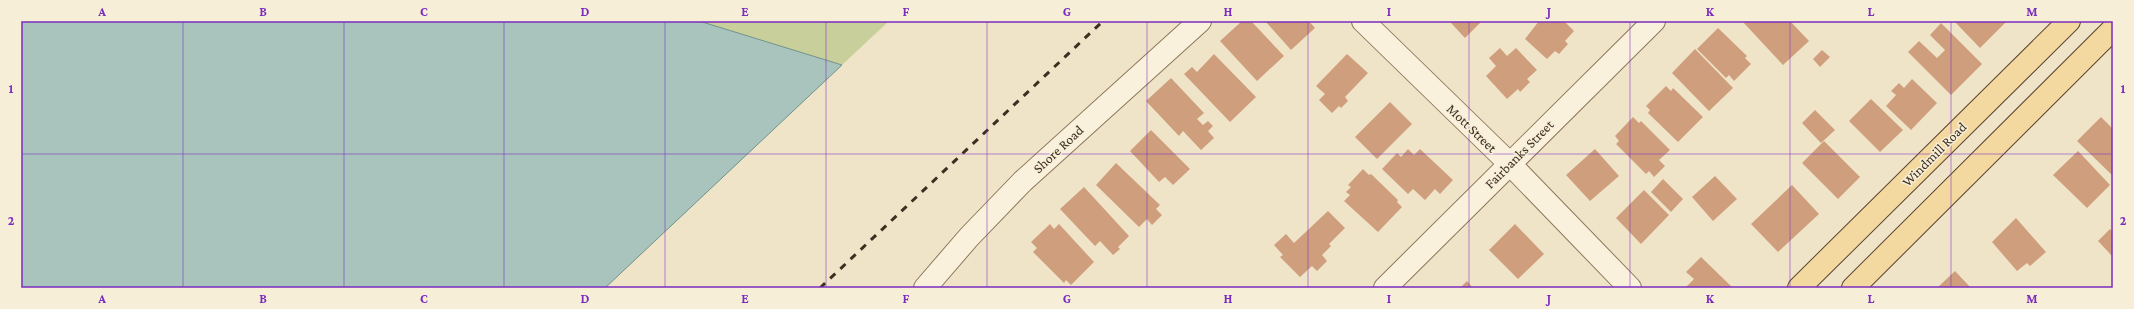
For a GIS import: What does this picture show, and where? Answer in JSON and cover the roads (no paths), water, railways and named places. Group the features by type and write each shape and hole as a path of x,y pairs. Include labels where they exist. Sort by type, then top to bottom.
{"main road":[{"name":"Windmill Road","path":"1799,288 2069,21"},
{"path":"1853,288 2113,29"}],"street":[{"name":"Shore Road","path":"925,288 969,237 1023,182 1200,21"},
{"name":"Mott Street","path":"1362,21 1509,163 1630,288"},
{"name":"Fairbanks Street","path":"1385,288 1509,163 1654,21"}],"water":[{"path":"21,21 699,21 842,65 605,288 21,288"}],"railway":[{"path":"820,288 1103,21"}]}
